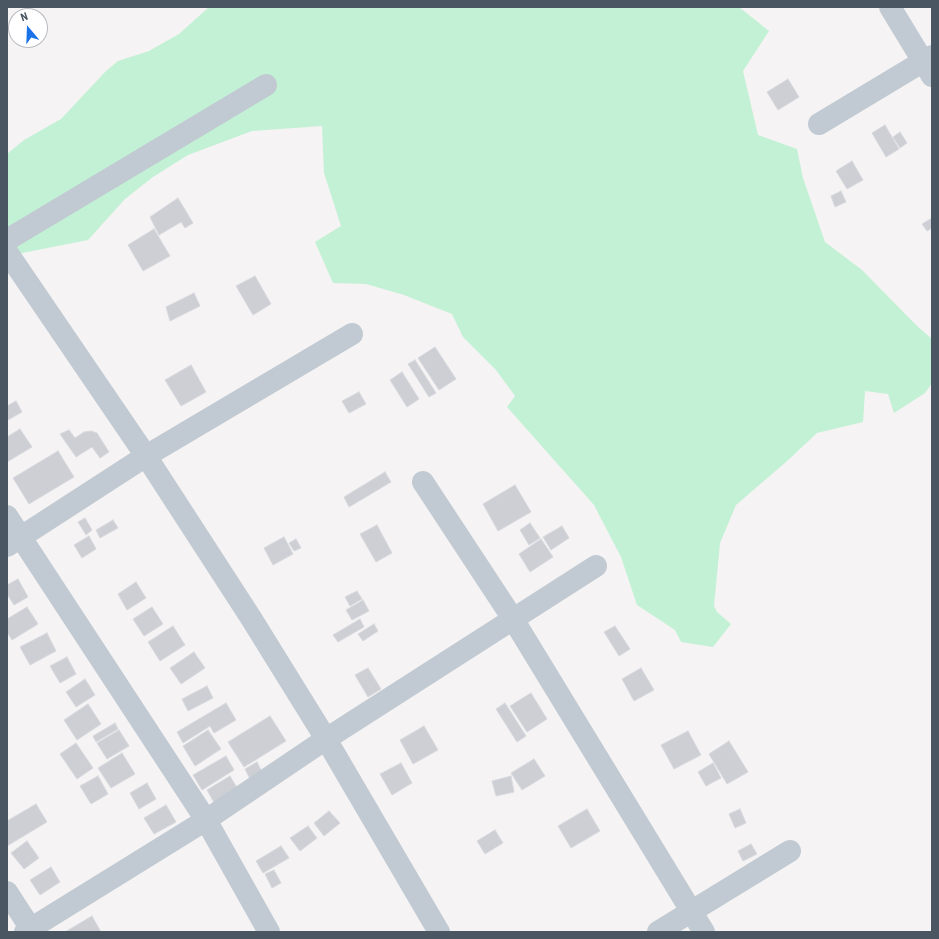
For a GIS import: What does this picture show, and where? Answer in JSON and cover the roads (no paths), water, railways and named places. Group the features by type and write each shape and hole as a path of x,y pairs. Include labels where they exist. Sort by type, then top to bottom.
{"street":[{"path":"819,124 929,65 890,7"},
{"path":"7,240 266,85"},
{"path":"7,252 146,456 251,618 326,739 439,932"},
{"path":"14,542 146,456 352,334"},
{"path":"423,482 513,619 704,932"},
{"path":"7,516 14,542 206,820 269,932"},
{"path":"7,892 30,931 206,820 326,739 596,566"},
{"path":"658,932 790,851"}]}
